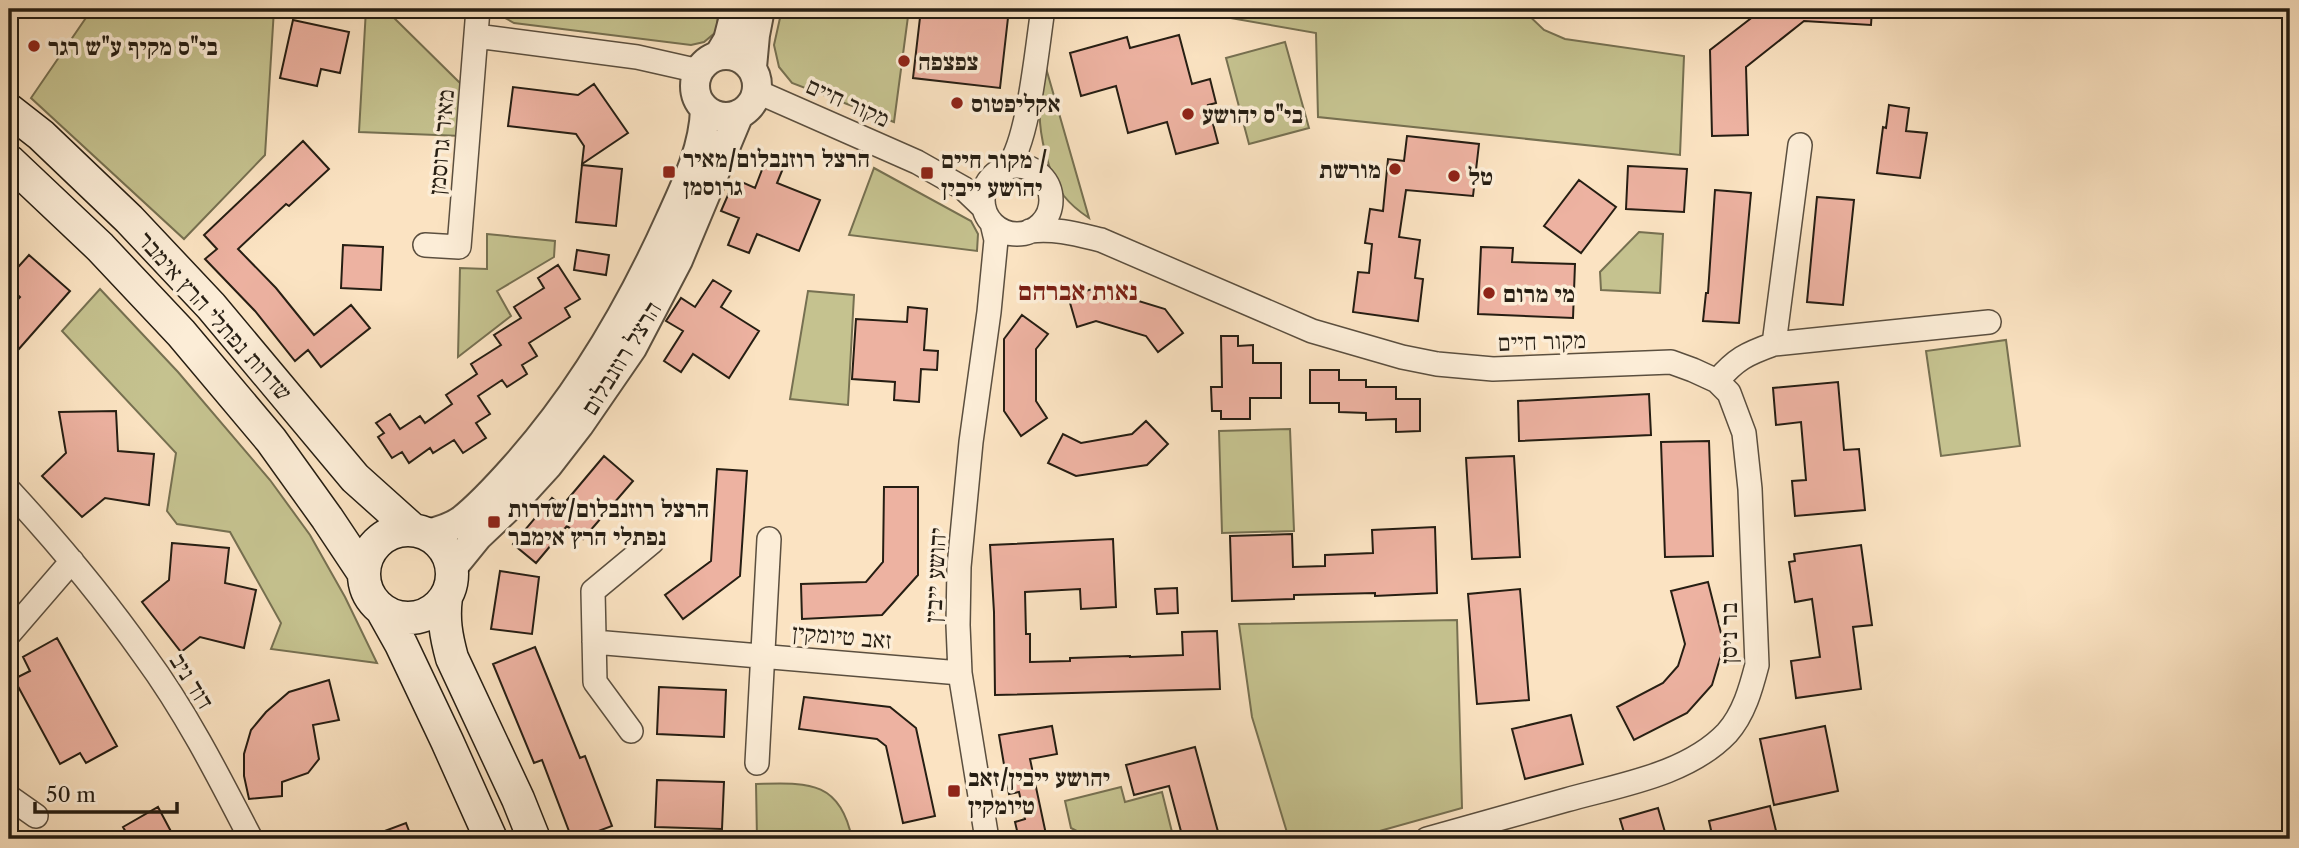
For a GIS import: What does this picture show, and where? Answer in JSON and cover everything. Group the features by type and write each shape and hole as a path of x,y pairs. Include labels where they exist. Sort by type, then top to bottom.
{"main road":[{"name":"שדרות נפתלי הרץ אימבר","path":"9,110 41,135 129,219 212,306 355,478 421,532"},
{"name":"שדרות נפתלי הרץ אימבר","path":"9,161 100,247 181,333 271,440 363,572"},
{"path":"491,839 401,644 382,610 368,594 363,572 369,551 379,540 399,530 421,532 444,548 449,582 443,618 452,658 534,839"},
{"path":"382,610 395,617 417,617 437,608 449,582"}],"street":[{"name":"מאיר גרוסמן","path":"425,245 459,247 478,9"},
{"path":"736,9 728,40 695,80 699,101 705,109 721,117 739,114 751,105 755,79 753,43 760,9"},
{"path":"1028,107 1034,153 1051,204 1040,225 1024,232 1007,232 988,215 985,190 1018,151 1028,107 1043,9"},
{"path":"476,36 637,57 709,63 737,56 755,79"},
{"name":"מקור חיים","path":"755,79 963,188 988,215"},
{"name":"הרצל רוזנבלום","path":"421,532 450,527 500,484 561,411 612,336 681,196 701,144 705,109"},
{"name":"הרצל רוזנבלום","path":"449,582 469,546 548,465 632,348 678,260 739,114"},
{"path":"1774,344 1800,145"},
{"name":"מקור חיים","path":"917,162 963,177 975,177 1002,170"},
{"path":"1002,170 1029,168 1045,181"},
{"name":"מקור חיים","path":"1045,181 1066,214 1101,240"},
{"name":"יהושע ייבין","path":"987,839 960,673 959,567 971,442 996,240 988,215"},
{"name":"מקור חיים","path":"1024,232 1064,230 1101,240 1312,331 1437,364 1493,369 1671,362 1717,381"},
{"name":"יהושע ייבין","path":"989,312 1009,246 1024,232"},
{"path":"1717,381 1733,363 1774,344 1989,322"},
{"name":"בר ניסן","path":"1427,839 1665,771 1709,749 1729,731 1751,688 1757,665 1750,489 1744,433 1729,393 1717,381"},
{"name":"דוד ניב","path":"9,490 72,561 145,656 225,787 251,839"},
{"name":"זאב טיומקין","path":"757,763 769,539"},
{"path":"631,731 595,682 593,591 652,542"},
{"path":"9,634 72,561"},
{"name":"זאב טיומקין","path":"594,642 960,673"},
{"path":"9,797 36,816"}],"shaded area":[{"path":"92,9 136,9 204,17 205,9 274,9 265,155 184,239 31,98"},
{"path":"366,9 385,9 464,87 462,136 359,132"},
{"path":"499,9 719,9 716,32 704,42 691,45 514,23 500,15"},
{"path":"782,9 909,9 894,122 792,83 779,67 774,45"},
{"path":"1179,9 1522,9 1544,30 1565,39 1684,56 1680,155 1318,117 1316,33"},
{"path":"1285,42 1309,128 1249,144 1226,58"},
{"path":"1046,68 1089,218 1064,196 1045,153 1040,117"},
{"path":"874,168 971,221 978,234 977,251 849,235"},
{"path":"1639,232 1663,234 1660,293 1601,290 1600,272"},
{"path":"487,234 555,241 554,257 497,291 511,316 458,357 460,268 487,269"},
{"path":"100,289 178,372 270,480 310,535 345,597 377,663 271,649 281,623 230,532 177,524 167,511 176,453 62,331"},
{"path":"808,291 854,295 848,405 790,399"},
{"path":"2006,340 2020,446 1941,456 1926,351"},
{"path":"1290,429 1294,531 1222,533 1219,431"},
{"path":"1457,620 1462,808 1351,839 1289,839 1252,717 1239,624"},
{"path":"756,784 805,785 830,795 846,819 852,839 757,839"},
{"path":"1121,787 1125,802 1162,792 1173,836 1159,839 1092,839 1071,828 1065,801"}],"building":[{"path":"921,9 1009,9 1000,88 913,78"},
{"path":"1763,9 1872,9 1871,25 1804,21 1746,67 1748,135 1712,136 1710,50"},
{"path":"293,20 349,32 340,73 321,69 317,86 280,78"},
{"path":"1179,35 1192,84 1210,79 1216,103 1208,105 1218,143 1176,154 1167,122 1128,133 1116,86 1081,96 1070,53 1127,37 1130,48"},
{"path":"594,84 628,133 582,164 584,146 576,134 508,126 513,87 578,95"},
{"path":"1889,105 1909,108 1906,131 1927,133 1920,178 1877,173"},
{"path":"1407,136 1479,144 1473,196 1406,190 1399,237 1420,240 1415,278 1423,279 1418,321 1353,312 1358,272 1369,273 1372,244 1365,243 1370,209 1383,211 1388,159 1404,161"},
{"path":"303,141 329,169 289,206 286,204 238,249 276,288 314,335 351,305 370,328 321,367 308,350 295,361 255,311 205,259 217,249 204,235"},
{"path":"768,154 786,161 777,183 820,200 799,251 757,234 749,253 728,245 739,218 721,211 735,179 755,188"},
{"path":"582,165 622,169 616,226 576,222"},
{"path":"1628,166 1687,169 1684,212 1626,209"},
{"path":"1579,180 1616,207 1581,253 1544,226"},
{"path":"1715,190 1751,193 1739,323 1703,321 1708,293"},
{"path":"1817,197 1854,200 1843,305 1807,302"},
{"path":"343,245 383,247 381,290 341,288"},
{"path":"1481,247 1513,248 1512,262 1575,264 1573,318 1478,314"},
{"path":"577,250 609,255 606,275 574,270"},
{"path":"29,255 70,291 18,350 9,342 9,309 20,297 9,287 9,277"},
{"path":"558,265 580,299 565,308 570,317 529,343 537,356 522,365 527,374 507,387 502,380 478,396 490,414 476,423 486,438 463,453 454,440 433,453 430,448 409,463 402,452 392,458 378,437 384,433 376,423 390,414 400,429 420,416 425,423 452,404 446,395 477,374 471,364 501,345 494,335 521,318 514,307 544,288 538,278"},
{"path":"713,280 731,291 721,307 759,331 729,378 693,354 681,372 664,361 683,331 666,321 681,298 695,307"},
{"path":"1096,288 1165,309 1183,333 1158,352 1146,336 1096,321 1077,327 1068,296"},
{"path":"908,307 927,309 924,350 938,351 937,370 921,369 919,402 894,400 895,382 852,379 856,319 907,322"},
{"path":"1022,315 1048,334 1036,349 1036,401 1047,418 1021,436 1004,411 1004,339"},
{"path":"1221,336 1238,336 1238,346 1253,345 1253,363 1281,363 1281,398 1250,398 1250,419 1221,419 1221,411 1212,411 1211,387 1222,387"},
{"path":"1310,370 1339,370 1339,380 1366,380 1366,387 1396,387 1396,399 1420,399 1420,431 1396,432 1396,419 1366,420 1366,413 1339,412 1339,403 1310,403"},
{"path":"1838,382 1844,450 1859,449 1865,510 1795,516 1792,481 1806,480 1801,422 1776,425 1773,388"},
{"path":"1649,394 1651,435 1519,441 1518,401"},
{"path":"116,411 118,451 154,454 149,505 105,498 82,517 42,476 66,453 59,412"},
{"path":"1146,421 1168,444 1147,465 1076,476 1048,463 1063,434 1081,443 1132,434"},
{"path":"1709,441 1713,556 1665,557 1661,442"},
{"path":"604,456 633,481 583,539 567,526 536,563 513,544 552,498 562,506"},
{"path":"1514,456 1520,557 1472,559 1466,458"},
{"path":"717,469 747,471 740,576 683,619 665,595 711,561"},
{"path":"884,487 918,487 918,575 882,615 802,619 801,584 866,582 883,562"},
{"path":"1435,527 1437,593 1375,596 1375,593 1294,595 1294,599 1232,601 1230,536 1292,534 1293,567 1325,566 1325,555 1373,553 1372,530"},
{"path":"1113,539 1116,607 1081,609 1080,589 1025,592 1030,662 1070,661 1070,658 1183,655 1182,632 1217,631 1220,689 995,695 990,545"},
{"path":"172,543 229,548 225,583 256,590 244,648 200,637 181,652 142,602 169,580"},
{"path":"1861,545 1872,625 1853,627 1861,689 1796,698 1791,661 1820,657 1812,599 1795,602 1789,562 1795,561 1794,554"},
{"path":"500,571 539,577 532,634 491,629"},
{"path":"1708,582 1724,645 1712,685 1687,713 1634,740 1617,707 1663,683 1678,666 1685,644 1671,591"},
{"path":"1177,588 1178,613 1157,614 1155,589"},
{"path":"1520,589 1529,700 1477,704 1468,594"},
{"path":"57,638 117,746 86,763 80,753 60,764 14,679 30,671 23,657"},
{"path":"535,647 580,758 585,756 612,826 577,839 572,839 542,760 534,763 493,664"},
{"path":"329,680 339,720 313,725 319,759 308,773 282,782 282,796 249,799 244,776 244,754 251,730 266,712 289,692"},
{"path":"659,687 726,690 724,737 657,734"},
{"path":"804,697 890,707 916,728 935,816 903,823 886,746 877,739 799,729"},
{"path":"1571,715 1583,764 1525,779 1512,729"},
{"path":"1052,726 1057,754 1030,759 1047,839 1019,839 1015,822 1025,819 1019,792 1009,794 999,735"},
{"path":"1825,726 1838,791 1774,805 1760,739"},
{"path":"1195,747 1220,839 1183,839 1169,786 1134,795 1126,765"},
{"path":"657,780 724,782 722,829 655,827"},
{"path":"1770,806 1778,839 1713,839 1709,821"},
{"path":"158,807 175,839 130,839 123,827"},
{"path":"1658,808 1667,839 1626,839 1620,819"},
{"path":"406,823 412,839 366,839 366,838"}],"place":[{"name":"בי\"ס מקיף ע\"ש רגר","path":"34,46"},
{"name":"צפצפה","path":"904,61"},
{"name":"אקליפטוס","path":"957,103"},
{"name":"בי\"ס יהושע","path":"1188,114"},
{"name":"מורשת","path":"1395,169"},
{"name":"הרצל רוזנבלום/מאיר גרוסמן","path":"669,172"},
{"name":"מקור חיים / יהושע ייבין","path":"927,173"},
{"name":"טל","path":"1454,176"},
{"name":"מי מרום","path":"1489,293"},
{"name":"הרצל רוזנבלום/שדרות נפתלי הרץ אימבר","path":"494,522"},
{"name":"יהושע ייבין/זאב טיומקין","path":"954,791"}],"district":[{"name":"נאות אברהם","path":"1078,291"}]}
